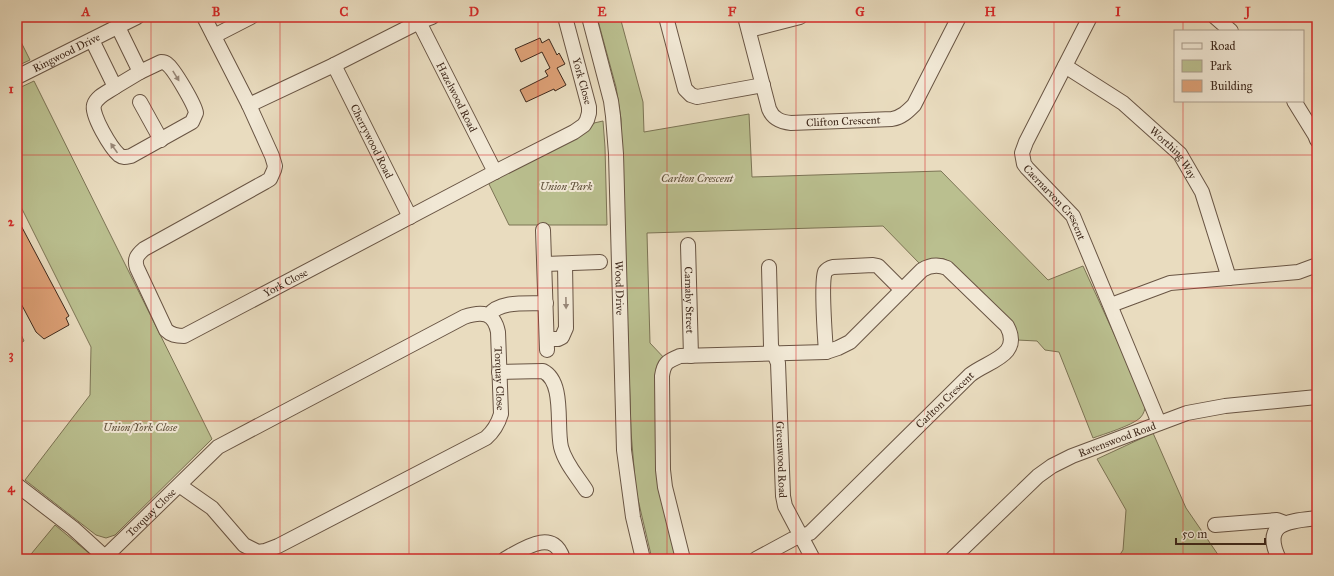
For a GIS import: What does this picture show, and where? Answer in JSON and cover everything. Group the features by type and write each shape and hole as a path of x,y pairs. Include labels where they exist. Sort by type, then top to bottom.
{"street":[{"name":"Ringwood Drive","path":"17,77 137,17"},
{"name":"York Close","path":"204,17 249,105 274,162 274,170 270,179 144,249 138,254 136,258 137,268 166,330 176,336 184,336 574,132 584,125 589,113 589,107 565,17"},
{"path":"214,36 251,17"},
{"path":"249,105 432,17"},
{"name":"Wood Drive","path":"590,17 608,86 613,116 623,440 630,500 644,559"},
{"path":"666,17 685,89 688,92 697,97 763,85"},
{"path":"747,23 800,17"},
{"name":"Clifton Crescent","path":"747,23 771,114 783,122 892,119 906,114 914,105 959,17"},
{"name":"Caernarvon Crescent","path":"1090,17 1026,142 1022,153 1023,159 1024,164 1030,172 1073,216 1160,423"},
{"path":"1216,17 1230,30"},
{"name":"Hazelwood Road","path":"419,22 495,172"},
{"path":"118,27 140,72"},
{"path":"92,40 116,87"},
{"path":"161,62 166,63 175,73 196,111 196,116 192,122 161,140 131,156 121,156 114,150 98,123 94,108 96,101 116,87 140,72 161,62"},
{"name":"Cherrywood Road","path":"334,65 410,217"},
{"name":"Worthing Way","path":"1065,66 1123,103 1180,154 1202,192 1229,278"},
{"path":"140,102 161,140"},
{"path":"1295,102 1317,140"},
{"path":"543,230 547,344 562,337 566,328 565,264"},
{"name":"Carnaby Street","path":"688,245 691,356"},
{"path":"545,264 600,262"},
{"path":"826,352 824,283 826,271 829,268 873,265 878,266 902,290"},
{"name":"Carlton Crescent","path":"683,559 664,487 662,376 663,367 667,362 680,356 826,352 838,348 850,342 922,270 927,267 938,265 947,268 1007,326 1011,336 1009,347 1003,356 983,366 970,375 810,532 756,559"},
{"path":"1110,304 1170,283 1298,272 1317,265"},
{"name":"Greenwood Road","path":"769,267 771,346 778,363 783,496 785,506 813,559"},
{"path":"488,315 495,309 506,305 546,303"},
{"name":"Torquay Close","path":"106,558 179,485 218,447 464,317 477,313 488,315 494,320 498,332 501,414 496,428 486,438 278,546 265,551 258,552 244,545 212,508 179,485"},
{"path":"499,372 537,370 545,372 552,379 558,399 561,446 570,468 586,490"},
{"name":"Ravenswood Road","path":"952,559 1038,476 1072,456 1187,413 1317,397"},
{"path":"17,485 79,532 106,558"},
{"path":"1279,559 1276,552 1274,539 1279,527 1284,523 1291,521 1317,518"},
{"path":"1215,525 1277,520 1284,523"},
{"path":"505,559 533,544 542,543 551,543 557,546 563,559"}],"green space":[{"name":"Carlton Crescent","path":"597,17 620,17 643,102 644,132 749,114 752,177 941,171 1048,280 1083,266 1146,404 1140,418 1124,427 1093,438 1059,352 1045,350 1037,341 1017,340 970,282 951,263 944,259 938,258 920,264 883,226 647,233 650,343 667,361 662,471 682,559 652,559 636,491 631,432 621,119 616,87"},
{"path":"17,34 30,60 17,66"},
{"name":"Union/York Close","path":"34,81 212,439 115,535 106,538 96,535 25,480 90,395 91,347 17,199 17,89"},
{"name":"Union Park","path":"603,121 607,225 509,225 488,182 586,132 594,123"},
{"path":"17,326 24,341 17,345"},
{"path":"1153,433 1186,508 1221,559 1117,559 1123,550 1126,510 1097,459"},
{"path":"55,525 96,559 27,559"}],"building":[{"path":"540,38 542,43 549,39 557,55 559,53 565,64 557,68 566,85 555,91 554,89 526,102 520,90 548,76 545,71 550,68 542,52 521,62 515,49"},
{"path":"17,218 69,316 66,318 69,325 44,339 36,332 17,296"}]}
